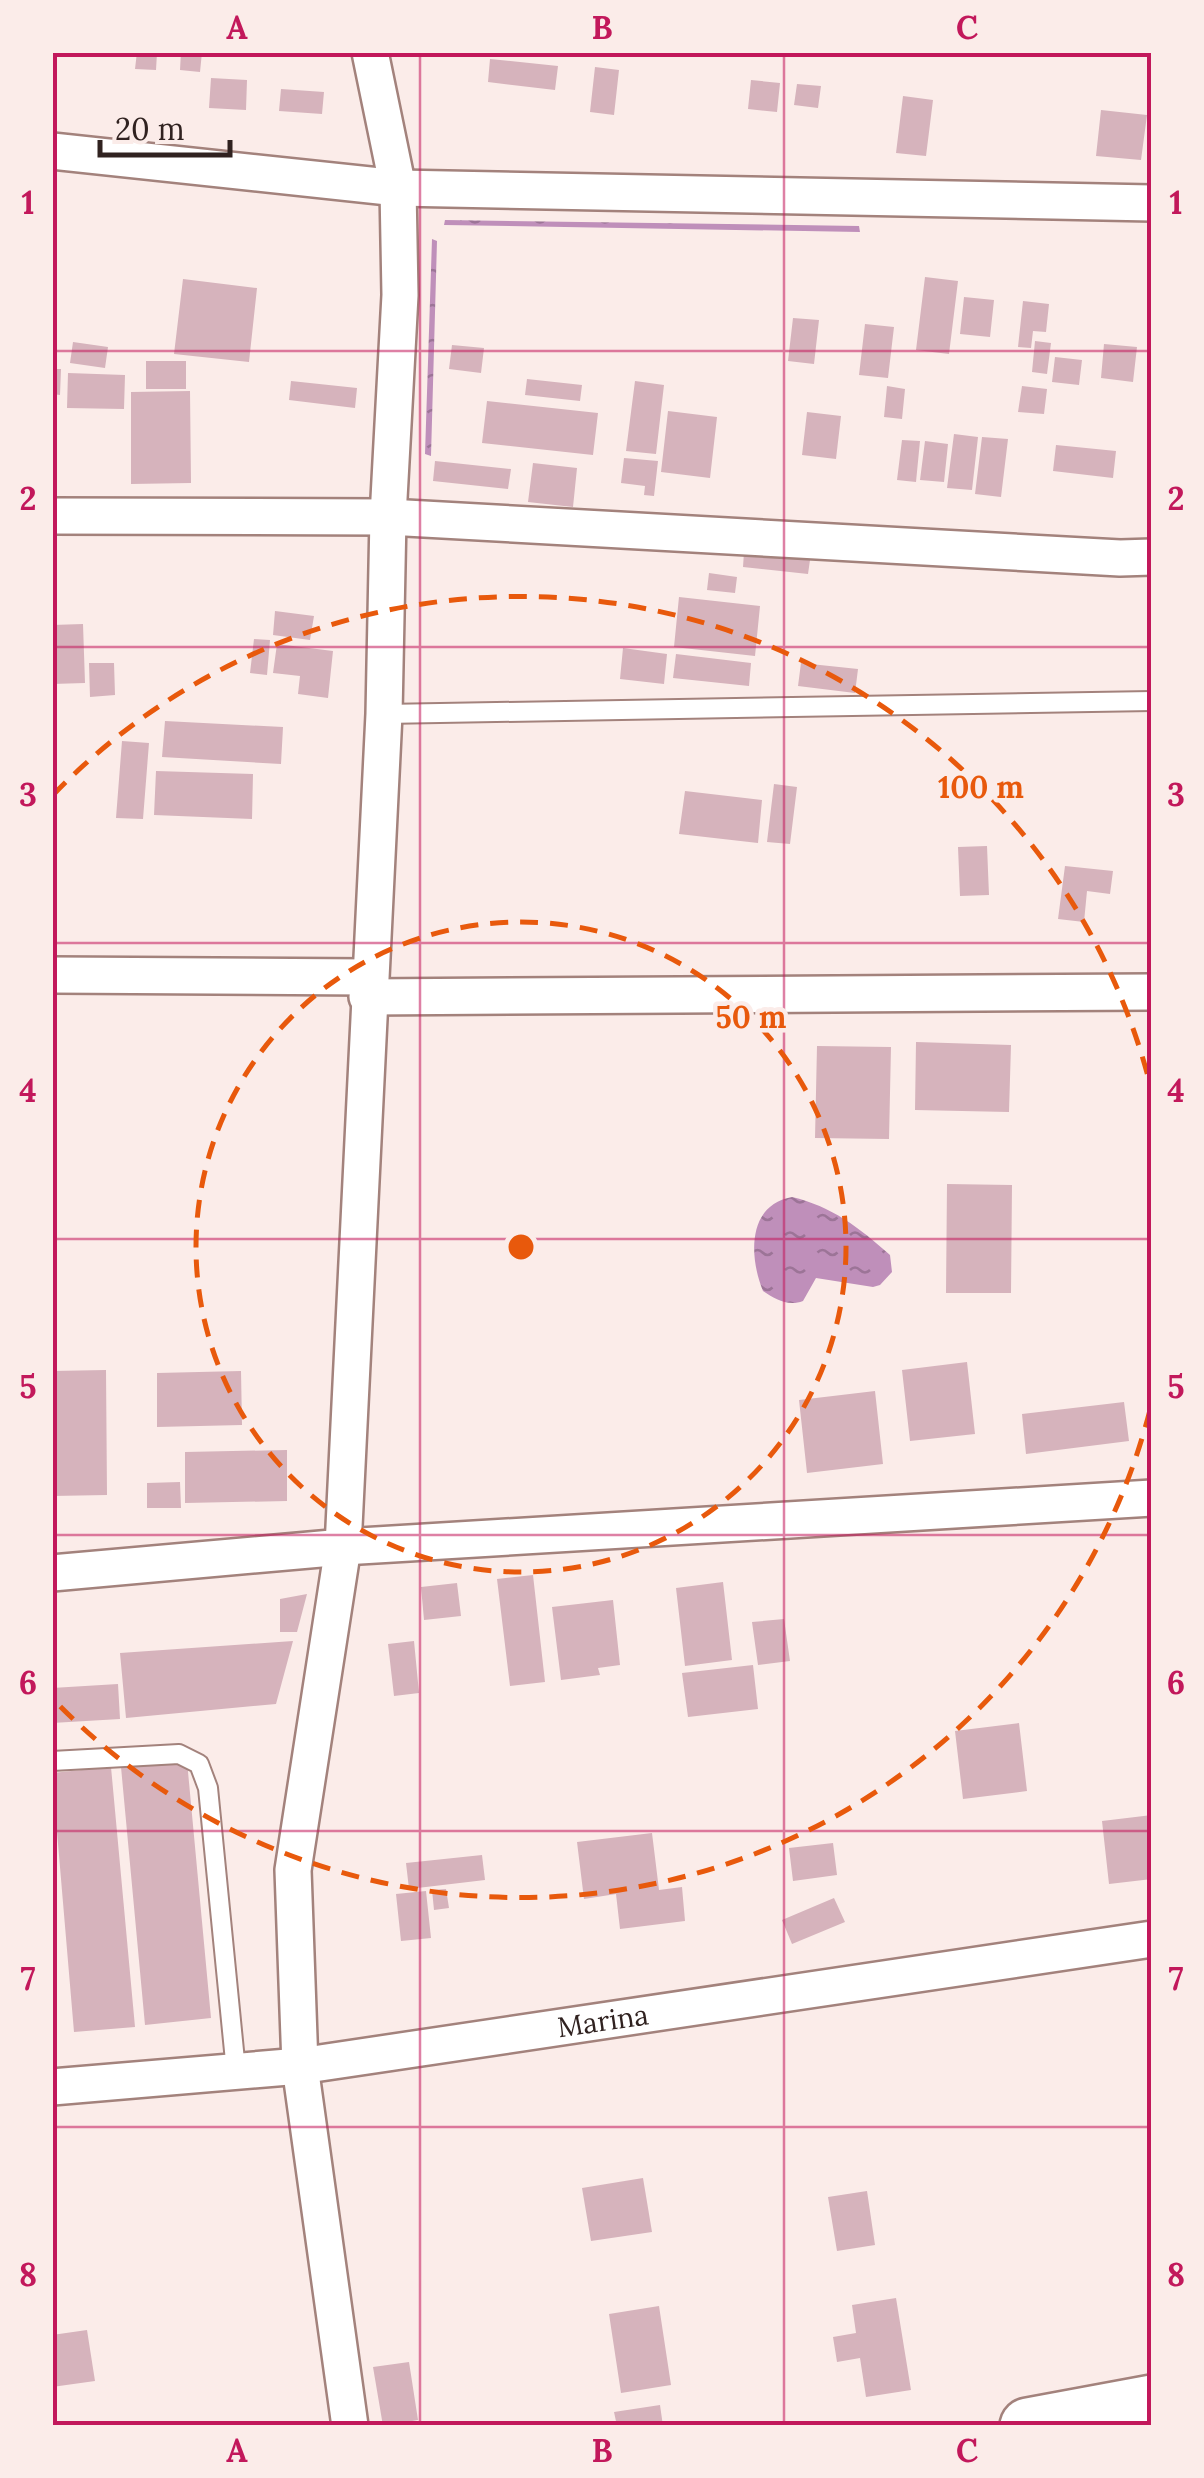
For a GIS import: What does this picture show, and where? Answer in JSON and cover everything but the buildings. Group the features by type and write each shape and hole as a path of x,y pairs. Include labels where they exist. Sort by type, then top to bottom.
{"main road":[{"path":"1028,2426 1152,2402"}],"street":[{"path":"350,2426 300,2066 293,1870 343,1548 384,714 388,517 400,295 398,188 370,52"},
{"path":"52,151 398,188 1152,202"},
{"path":"52,516 388,517 1152,558"},
{"path":"52,976 368,987 1152,992"},
{"path":"52,1573 343,1548 1152,1498"},
{"name":"Marina","path":"52,2087 300,2066 1152,1939"}],"lane":[{"path":"384,714 1152,701"},
{"path":"52,1761 179,1754 199,1764 208,1788 236,2071"}],"water":[{"path":"445,220 859,226 860,232 444,225"},
{"path":"432,239 437,241 431,456 425,454"},
{"path":"792,1197 820,1206 856,1227 890,1255 892,1272 873,1287 816,1278 803,1301 797,1303 782,1301 763,1291 754,1248 759,1221 777,1202"}]}
